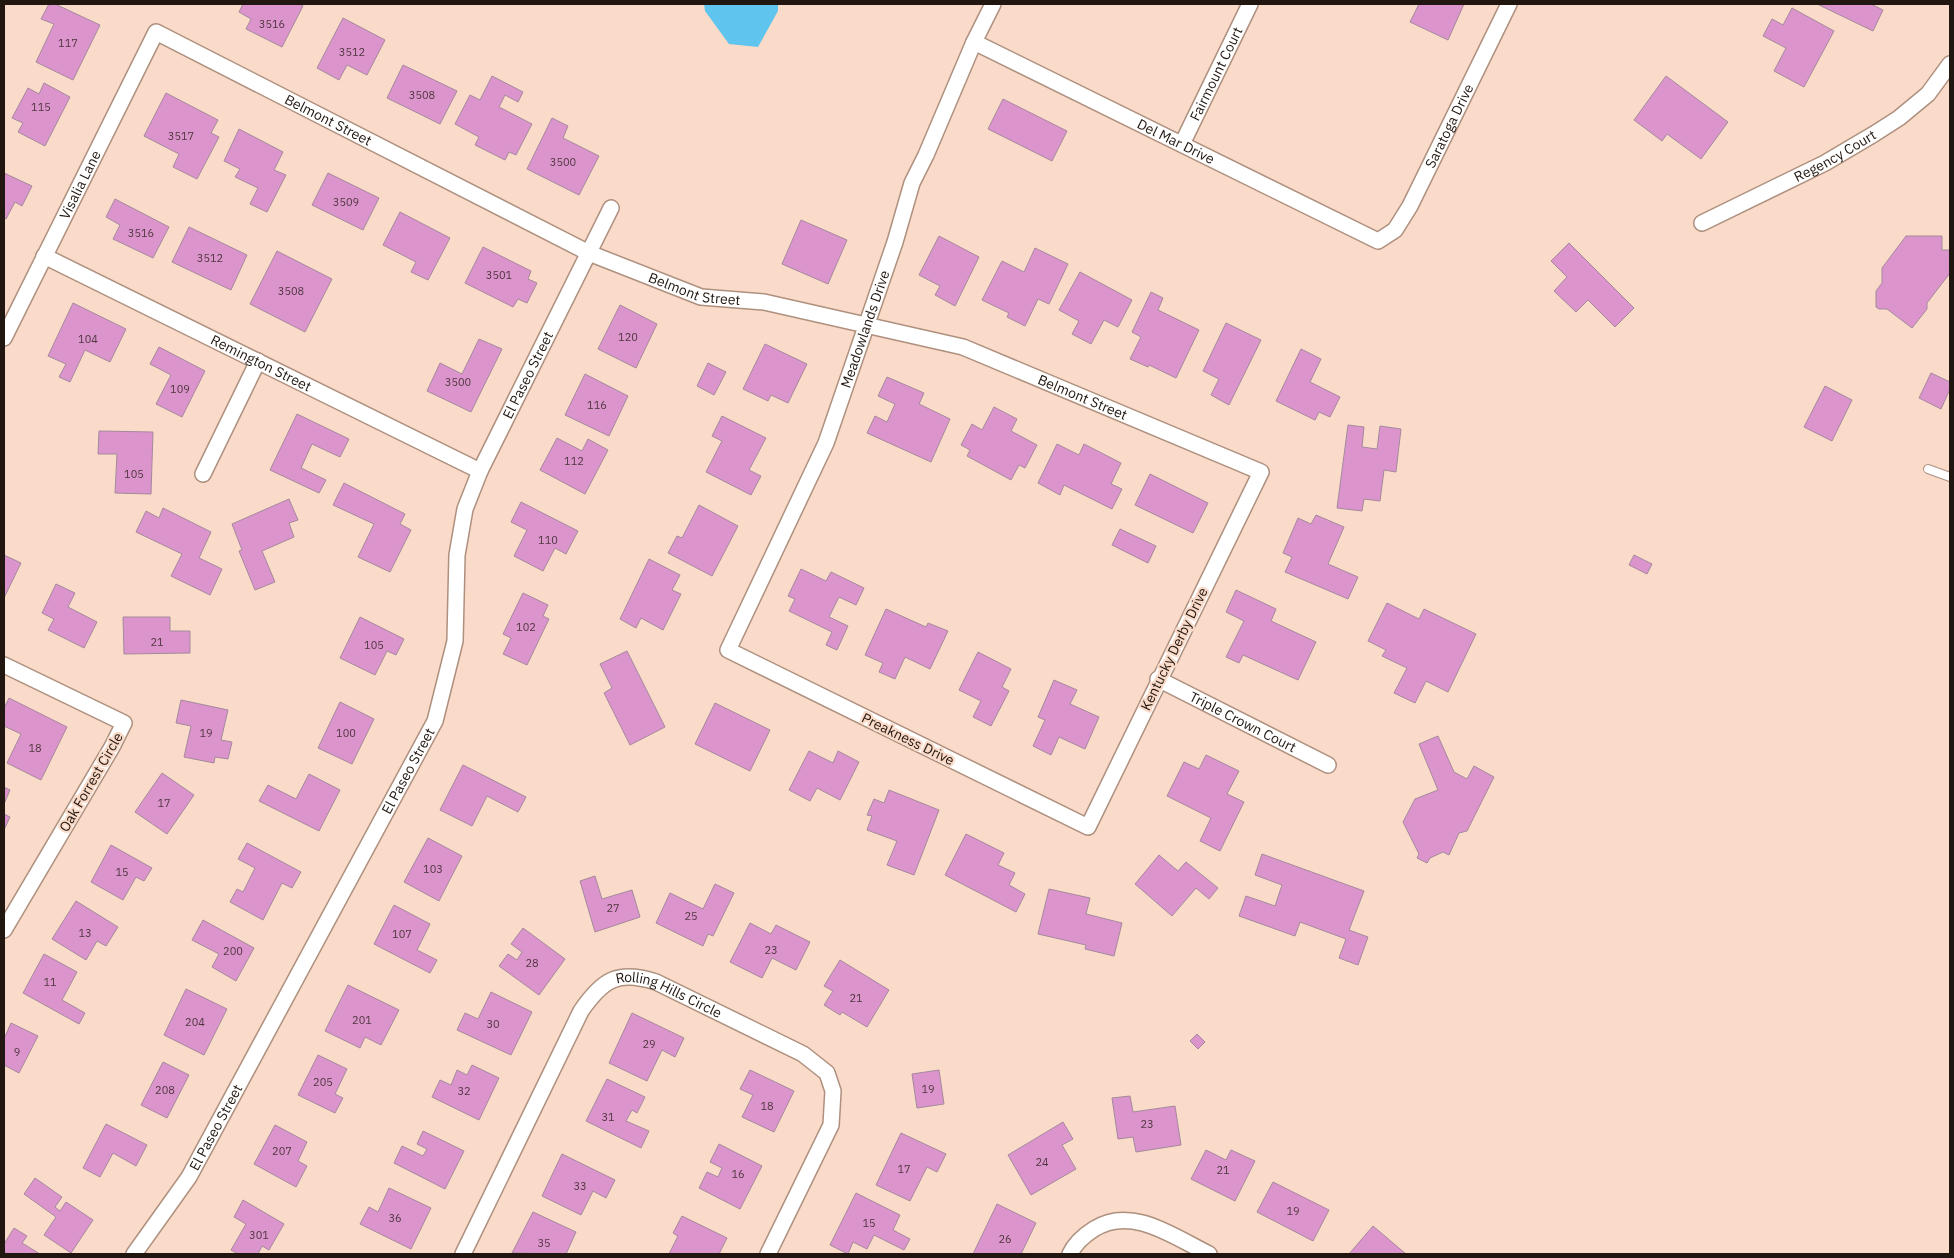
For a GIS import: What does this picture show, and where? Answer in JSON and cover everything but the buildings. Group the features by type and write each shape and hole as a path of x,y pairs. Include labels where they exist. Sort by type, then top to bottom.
{"street":[{"name":"Meadowlands Drive","path":"728,650 826,443 895,242 912,183 992,4"},
{"name":"Fairmount Court","path":"1182,144 1250,4"},
{"name":"Saratoga Drive","path":"1378,241 1395,230 1410,206 1509,4"},
{"name":"Belmont Street","path":"156,32 589,253 701,297 764,302 963,347 1261,472"},
{"name":"Visalia Lane","path":"4,338 156,32"},
{"name":"Del Mar Drive","path":"974,42 1378,241"},
{"name":"Regency Court","path":"1702,223 1825,163 1899,118 1928,94 1950,64"},
{"name":"El Paseo Street","path":"134,1254 189,1177 435,721 455,641 457,556 465,509 480,471 611,208"},
{"name":"Remington Street","path":"44,256 480,471"},
{"path":"203,474 258,361"},
{"name":"Kentucky Derby Drive","path":"1088,827 1158,679 1261,472"},
{"name":"Preakness Drive","path":"728,650 1088,827"},
{"name":"Oak Forrest Circle","path":"4,665 124,723 112,747 4,930"},
{"name":"Triple Crown Court","path":"1158,679 1328,765"},
{"name":"Rolling Hills Circle","path":"463,1254 582,1011 592,996 607,983 622,976 640,977 656,982 803,1054 826,1073 833,1091 831,1125 768,1254"},
{"path":"1070,1254 1074,1246 1086,1234 1099,1226 1117,1219 1134,1220 1148,1224 1209,1254"}],"lane":[{"path":"1928,469 1950,477"}],"water":[{"path":"704,4 778,4 778,11 758,47 729,44 705,11"}]}
